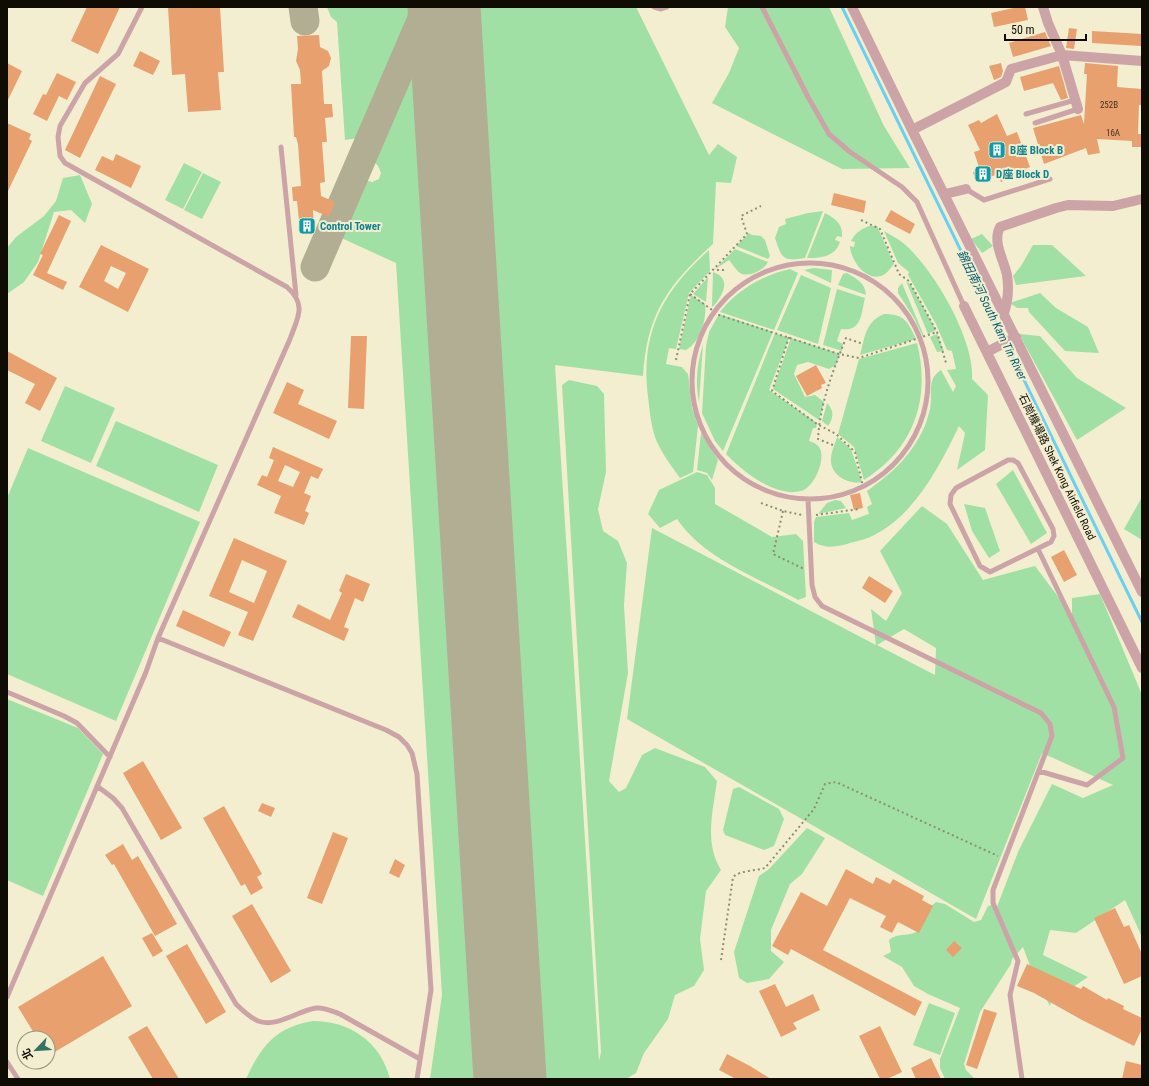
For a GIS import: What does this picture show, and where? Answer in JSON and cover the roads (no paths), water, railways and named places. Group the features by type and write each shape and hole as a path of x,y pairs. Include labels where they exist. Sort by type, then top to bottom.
{"street":[{"path":"852,7 1142,592"},
{"path":"1043,7 1048,23 1062,55 1076,104"},
{"path":"912,130 1006,82 1011,69 1062,55 1142,61"},
{"path":"945,194 966,189"},
{"path":"1004,312 1007,305 1008,290 1007,275 997,238 1000,227 1068,205 1114,206 1142,200"},
{"name":"石崗機場路 Shek Kong Airfield Road","path":"964,306 1142,668"},
{"path":"987,352 1016,337"}],"lane":[{"path":"7,997 146,672 158,638 290,339 300,313 300,302 296,295 287,287 65,163 60,156 58,137 60,126 85,83 118,54 142,7"},
{"path":"654,7 667,7"},
{"name":"石崗機場路 Shek Kong Airfield Road","path":"762,7 808,97 829,134 850,152 902,187 917,202 964,306"},
{"path":"1026,114 1076,104"},
{"path":"1035,123 1076,104"},
{"path":"281,147 296,295"},
{"path":"966,189 984,200 1050,179"},
{"path":"798,263 827,264 854,271 883,288 904,310 920,339 925,355 928,384 925,405 919,425 910,444 897,461 875,480 863,487 836,496 808,499 780,495 766,490 741,476 720,457 705,433 695,406 693,371 701,336 715,311 724,300 745,282 771,269 798,263"},
{"path":"1008,460 1013,460 1018,463 1053,529 1054,536 1051,542 1038,549 990,572 985,570 980,566 950,504 951,495 956,488 1008,460"},
{"path":"808,499 811,572 815,597 822,606 1041,713 1050,724 1052,736 993,890 993,903 1018,961 1010,995 1022,1079"},
{"path":"1038,549 1114,707 1123,758 1087,785 1039,770"},
{"path":"158,638 386,730 399,737 409,749 416,764 417,774 431,990 417,1079"},
{"path":"7,692 77,723 110,757"},
{"path":"97,786 113,798 122,808 236,1004 245,1012 260,1021 268,1022 279,1020 305,1011 326,1009 340,1014 420,1059"},
{"path":"7,1062 18,1079"}],"waterway":[{"name":"錦田南河 South Kam Tin River","path":"842,7 1142,622"}],"place":[{"name":"B座 Block B","path":"997,150"},
{"name":"D座 Block D","path":"983,174"},
{"name":"Control Tower","path":"307,226"}]}
